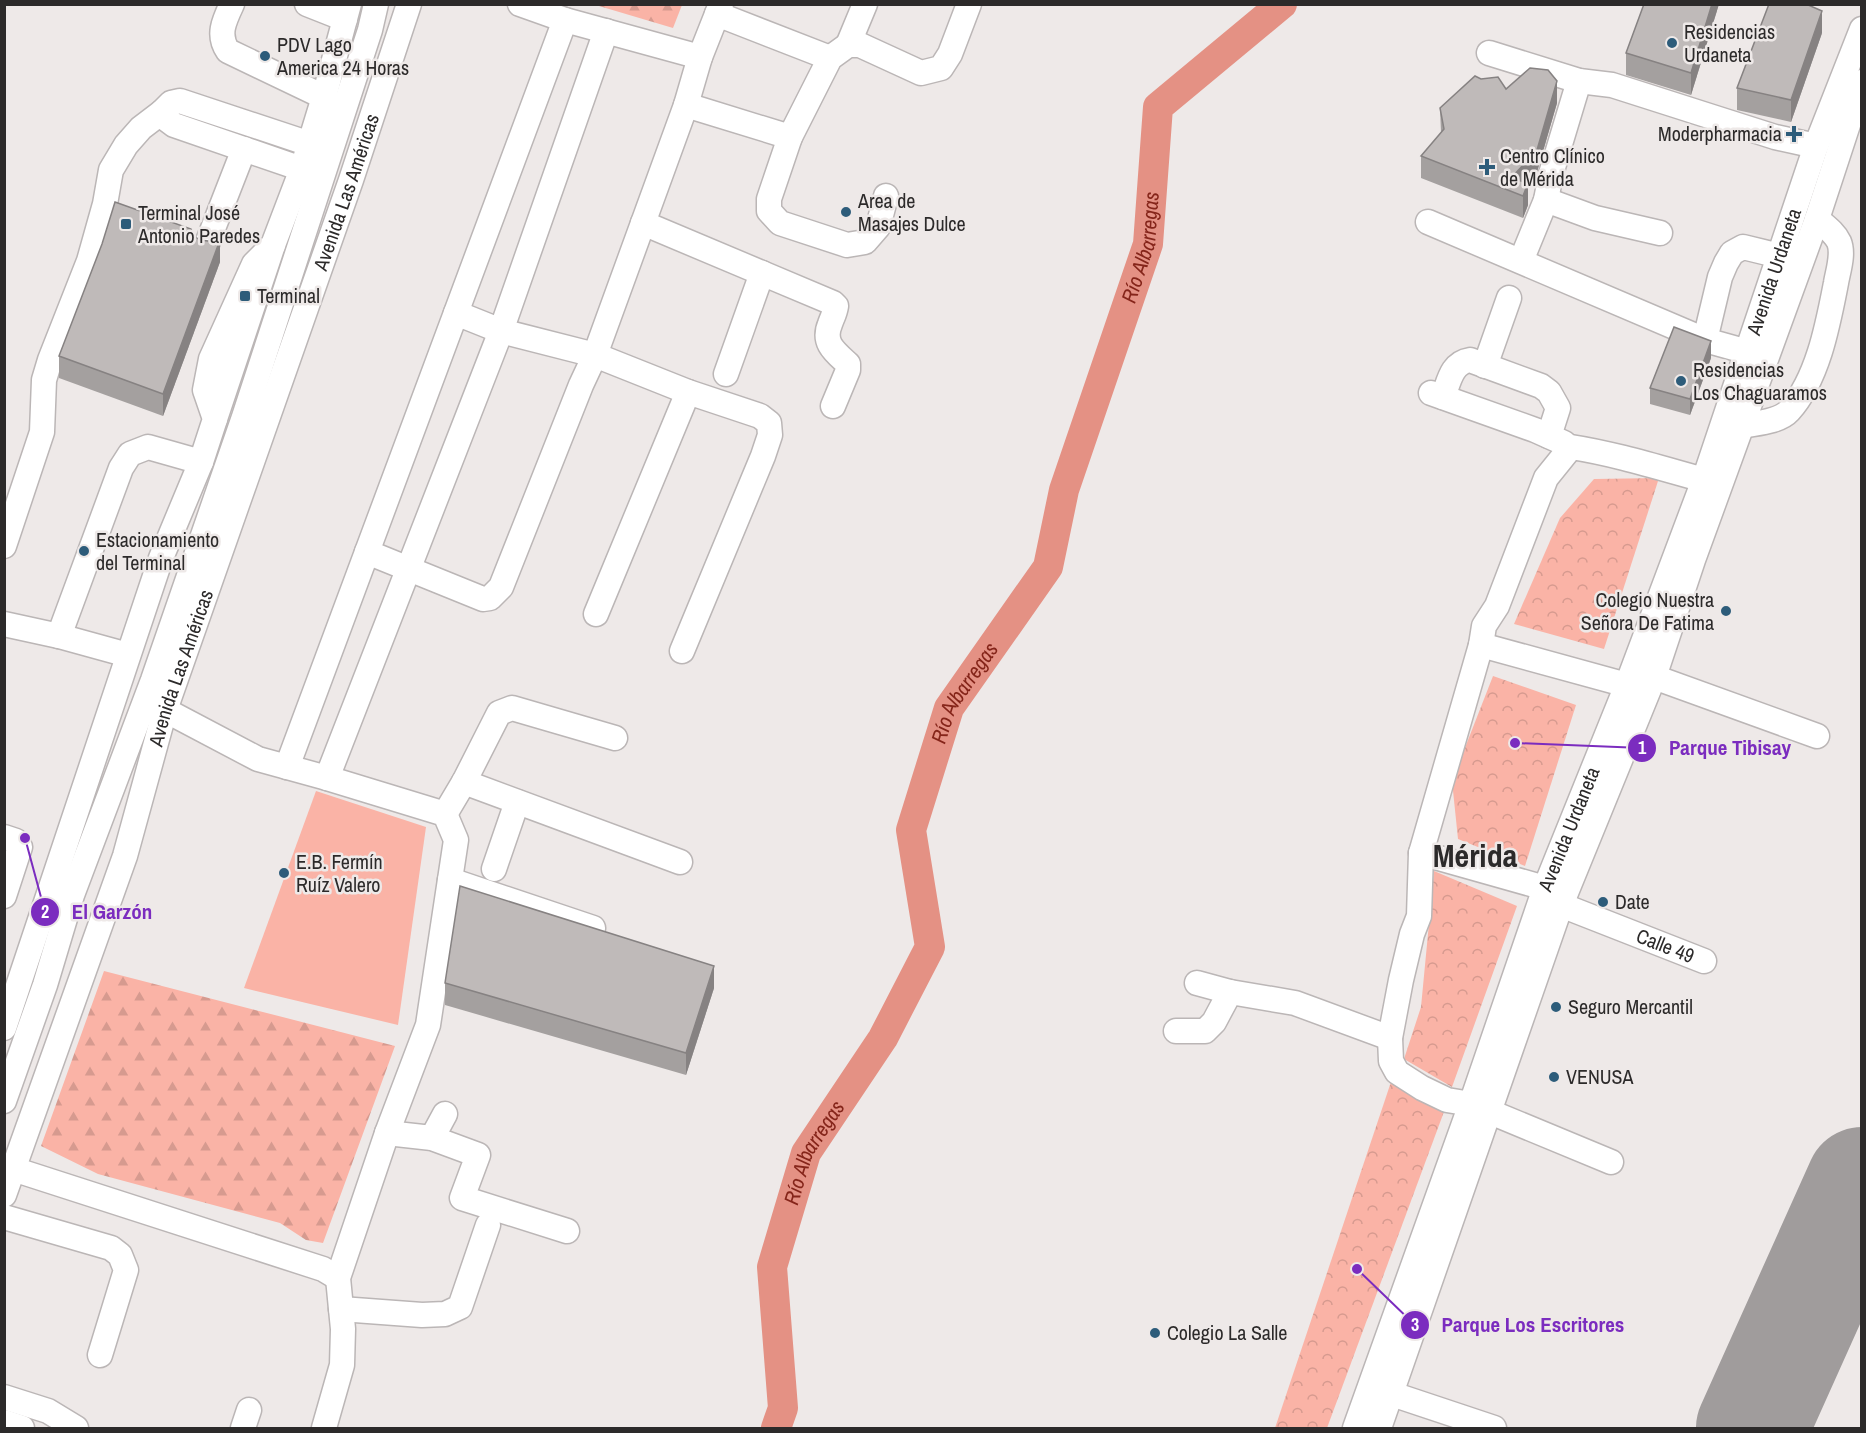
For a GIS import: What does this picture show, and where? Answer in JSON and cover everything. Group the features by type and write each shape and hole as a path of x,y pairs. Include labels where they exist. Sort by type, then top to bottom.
{"street":[{"path":"232,4 221,29 223,44 228,51 324,97"},
{"path":"4,1029 161,558 201,462 273,245 302,169 324,97 347,12 307,4"},
{"name":"Avenida Las Américas","path":"4,1101 45,985 72,895 125,756 244,417 370,30 376,4"},
{"name":"Avenida Las Américas","path":"4,1195 124,856 165,710 351,180 409,4"},
{"path":"520,4 565,20 700,57"},
{"path":"865,4 790,137 769,199 769,211 780,223 847,245 865,242 878,226 886,196"},
{"path":"367,552 475,597 490,598 501,587 595,355 719,9 839,51 860,45 921,72 930,72 941,68 950,54 969,4"},
{"path":"287,767 565,20"},
{"name":"Avenida Urdaneta","path":"1379,1428 1392,1394 1480,1108 1553,896 1627,685 1704,480 1816,146 1862,29"},
{"path":"327,778 501,331 606,31"},
{"path":"1489,53 1580,81 1612,85 1775,137 1816,146"},
{"path":"1521,261 1546,200 1551,174 1580,81"},
{"name":"Avenida Urdaneta","path":"1553,896 1654,677 1693,560 1818,219 1861,83"},
{"path":"4,546 42,432 44,380 50,360 89,261 105,204 111,170 126,145 141,128 171,103 180,101 310,144"},
{"path":"686,105 790,137"},
{"path":"162,112 166,119 174,125 302,169"},
{"path":"205,249 244,149"},
{"path":"1546,200 1595,218 1660,233"},
{"path":"1742,426 1780,417 1788,412 1804,389 1818,355 1830,315 1841,254 1839,243 1818,219"},
{"path":"1428,222 1705,340 1748,352"},
{"path":"643,223 824,298 836,306 826,333 827,339 848,364 848,370 833,406"},
{"path":"1705,340 1720,277 1732,253 1743,247 1780,256"},
{"path":"726,374 762,273"},
{"path":"1485,366 1509,298"},
{"path":"456,313 501,331 595,355 688,392 760,416 769,423 771,429 763,456 682,651"},
{"path":"1549,436 1558,408 1549,392 1541,386 1470,360 1462,361 1455,366 1437,395 1549,436 1571,447 1606,452 1658,469 1704,480"},
{"path":"596,614 688,392"},
{"path":"59,636 121,468 130,454 148,447 201,462"},
{"path":"1571,447 1546,478 1497,606 1484,626 1481,645 1421,853 1419,916 1412,934 1390,1038 1391,1061 1397,1071 1422,1088 1448,1100 1480,1108 1611,1162"},
{"path":"4,624 128,655"},
{"path":"1481,645 1627,685"},
{"path":"1654,677 1817,736"},
{"path":"116,697 125,756"},
{"path":"445,814 499,713 505,709 512,708 615,738"},
{"path":"165,710 258,759 445,814"},
{"path":"464,782 680,862"},
{"path":"494,869 517,802"},
{"path":"324,1428 342,1365 338,1278 387,1133 428,1025 456,840 445,814"},
{"path":"4,837 16,841 20,847 4,896"},
{"name":"Calle 49","path":"1421,853 1553,896 1704,962"},
{"path":"450,880 611,935"},
{"path":"4,1029 46,939 72,895"},
{"path":"1197,983 1230,992 1295,1003 1390,1038"},
{"path":"1176,1031 1205,1031 1214,1022 1230,992"},
{"name":"Avenida Urdaneta","path":"1355,1428 1480,1108"},
{"path":"432,1138 445,1114"},
{"path":"387,1133 432,1138 478,1155 462,1198 567,1231"},
{"path":"13,1169 323,1269 338,1278"},
{"path":"4,1217 111,1248 120,1256 126,1270 100,1355"},
{"path":"341,1309 422,1315 445,1314 460,1307 488,1225"},
{"path":"1392,1394 1494,1428"},
{"path":"8,1395 48,1411 76,1428"}],"green space":[{"path":"599,4 682,5 673,28 599,6"},
{"path":"1659,478 1604,649 1514,624 1560,518 1594,479"},
{"path":"1493,676 1576,705 1525,866 1458,839 1452,781"},
{"path":"316,791 426,827 398,1025 244,988"},
{"path":"1434,871 1517,906 1452,1087 1404,1059 1421,1007"},
{"path":"104,971 395,1046 323,1243 306,1240 280,1223 98,1174 41,1146"},
{"path":"1392,1079 1445,1109 1327,1428 1275,1428"}],"building":[{"name":"Residencias Urdaneta","path":"1644,4 1712,4 1691,73 1626,53"},
{"path":"1769,4 1806,4 1822,11 1791,100 1737,88"},
{"name":"Centro Clínico de Mérida","path":"1530,68 1548,70 1557,81 1537,150 1511,178 1528,183 1523,196 1421,156 1444,129 1440,108 1475,76 1481,79 1498,77 1506,89"},
{"path":"115,202 191,229 194,236 200,240 208,241 214,238 220,240 163,394 59,356 102,244"},
{"name":"Residencias Los Chaguaramos","path":"1674,327 1711,341 1690,399 1650,388"},
{"path":"460,886 714,966 686,1053 445,983"}],"waterway":[{"name":"Río Albarregas","path":"776,1428 783,1408 772,1267 806,1153 883,1038 930,947 911,830 949,708 1048,567 1064,490 1148,244 1158,107 1282,4"}],"runway":[{"path":"1752,1428 1862,1183"}],"place":[{"name":"Residencias Urdaneta","path":"1672,43"},
{"name":"PDV Lago America 24 Horas","path":"265,56"},
{"name":"Moderpharmacia","path":"1794,134"},
{"name":"Centro Clínico de Mérida","path":"1487,167"},
{"name":"Area de Masajes Dulce","path":"846,212"},
{"name":"Terminal José Antonio Paredes","path":"126,224"},
{"name":"Terminal","path":"245,296"},
{"name":"Residencias Los Chaguaramos","path":"1681,381"},
{"name":"Estacionamiento del Terminal","path":"84,551"},
{"name":"Colegio Nuestra Señora De Fatima","path":"1726,611"},
{"name":"Parque Tibisay","path":"1515,743"},
{"name":"El Garzón","path":"25,838"},
{"name":"E.B. Fermín Ruíz Valero","path":"284,873"},
{"name":"Date","path":"1603,902"},
{"name":"Seguro Mercantil","path":"1556,1007"},
{"name":"VENUSA","path":"1554,1077"},
{"name":"Parque Los Escritores","path":"1357,1269"},
{"name":"Colegio La Salle","path":"1155,1333"}],"district":[{"name":"Mérida","path":"1475,856"}]}
